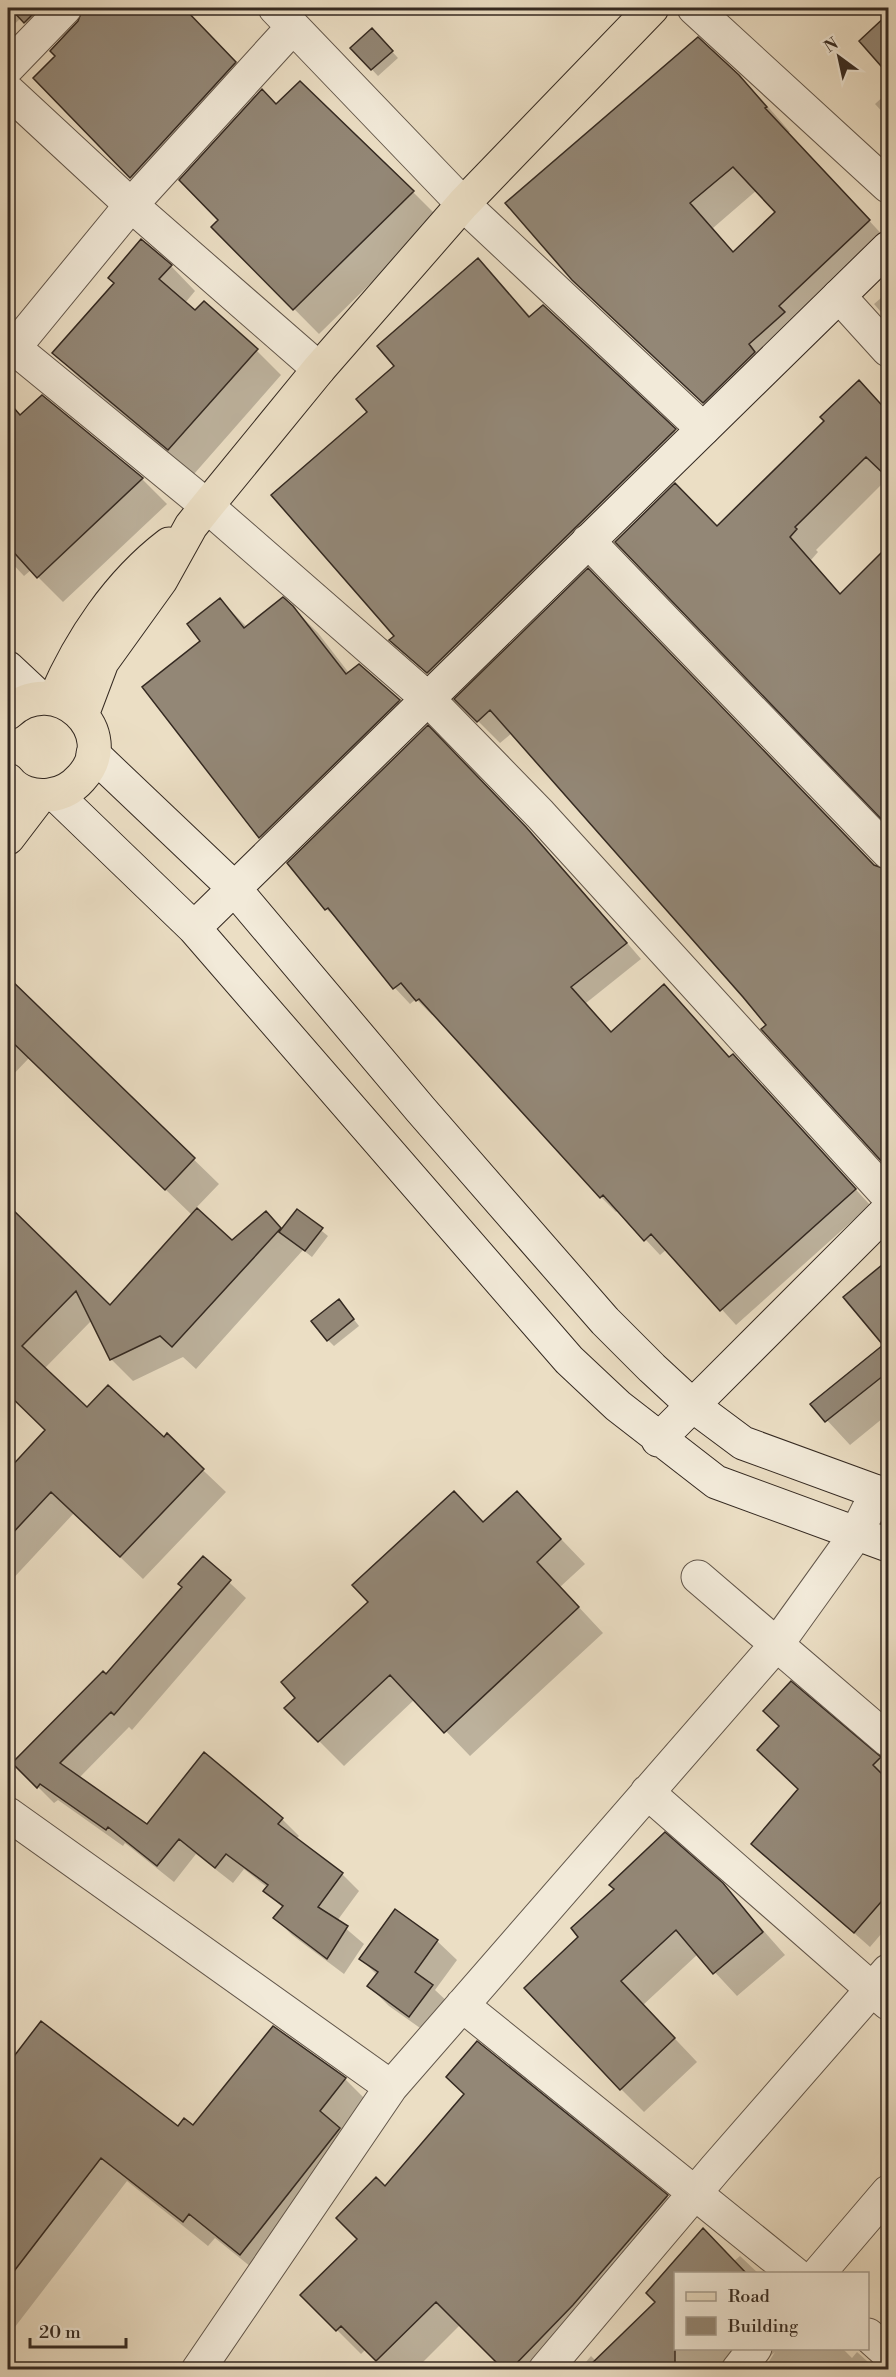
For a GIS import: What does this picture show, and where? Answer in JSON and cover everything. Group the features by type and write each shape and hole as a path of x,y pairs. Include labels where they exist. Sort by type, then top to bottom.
{"main road":[{"path":"59,703 77,650 138,572 199,516 319,369 464,204 652,8"},
{"path":"8,713 27,700 59,703 93,740 93,754 86,772 73,786 48,795 24,792 8,780"},
{"path":"8,838 48,795"}],"street":[{"path":"8,68 65,8"},
{"path":"694,8 888,186"},
{"path":"703,429 464,204 284,17 131,205 9,349 199,516 427,698 540,814 888,1197"},
{"path":"8,90 131,205 319,369"},
{"path":"194,928 233,887 888,248"},
{"path":"839,296 888,350"},
{"path":"588,541 888,852"},
{"path":"8,668 59,703"},
{"path":"93,754 233,887 421,1110 605,1320 692,1405 743,1443 883,1494 777,1644 391,2087 198,2370"},
{"path":"48,795 194,928 569,1360 658,1440 716,1482 888,1545"},
{"path":"658,1440 888,1210"},
{"path":"569,1360 605,1320"},
{"path":"698,1577 888,1740"},
{"path":"545,2370 695,2192 883,1988 647,1792"},
{"path":"8,1814 391,2087"},
{"path":"462,2005 793,2272"},
{"path":"820,2272 888,2192"},
{"path":"869,2337 888,2353"},
{"path":"738,2370 754,2350"}],"building":[{"path":"10,8 39,8 24,23"},
{"path":"83,8 184,8 236,62 130,178 33,78 55,56 50,51 78,21"},
{"path":"888,14 888,74 859,41"},
{"path":"372,28 393,51 371,70 350,48"},
{"path":"698,37 739,75 767,107 765,108 870,220 779,306 785,312 749,344 755,352 703,403 572,280 505,203","holes":["733,167 775,212 733,252 690,203"]},
{"path":"300,81 414,191 293,310 211,227 218,220 179,180 262,89 276,104"},
{"path":"141,239 172,265 159,279 195,310 204,301 258,349 168,450 52,353 114,283 108,278"},
{"path":"478,258 529,317 543,305 676,429 427,673 389,640 394,636 271,495 367,412 356,399 394,366 377,346"},
{"path":"859,380 888,412 888,478 866,457 795,527 797,529 790,537 840,594 888,546 888,826 615,542 675,483 717,526 824,421 820,417"},
{"path":"42,395 143,478 37,578 8,546 8,401 20,415"},
{"path":"588,568 874,865 888,870 888,1161 884,1164 761,1029 766,1025 743,997 490,710 477,722 454,699"},
{"path":"283,597 293,606 346,674 359,664 400,700 259,838 142,687 200,641 187,624 220,598 244,628"},
{"path":"428,725 526,827 627,943 571,987 611,1032 664,984 729,1057 733,1054 856,1189 720,1311 651,1234 644,1241 603,1195 600,1198 419,999 416,1001 401,983 393,989 328,908 325,910 287,863"},
{"path":"8,977 195,1158 165,1190 8,1038"},
{"path":"8,1205 110,1305 197,1208 232,1240 266,1211 281,1228 172,1347 160,1336 110,1360 76,1291 22,1346 87,1407 108,1385 164,1437 167,1433 204,1469 120,1557 51,1492 8,1538 8,1470 45,1430 8,1394"},
{"path":"297,1209 323,1228 305,1251 279,1232"},
{"path":"888,1260 888,1372 825,1422 810,1404 883,1345 843,1297"},
{"path":"339,1299 354,1319 327,1341 311,1321"},
{"path":"454,1491 483,1522 517,1491 561,1539 537,1562 579,1607 444,1733 390,1675 318,1742 284,1708 295,1698 281,1682 368,1602 352,1585"},
{"path":"203,1556 231,1580 114,1715 111,1712 60,1763 147,1824 204,1752 283,1818 278,1824 343,1873 318,1907 348,1926 327,1959 273,1918 283,1906 263,1891 268,1885 226,1854 215,1868 179,1839 157,1866 108,1827 106,1830 40,1784 37,1788 12,1763 103,1671 106,1674 182,1587 178,1584"},
{"path":"791,1681 881,1757 873,1765 888,1780 888,1894 854,1933 751,1844 798,1789 757,1750 779,1726 763,1711"},
{"path":"665,1832 723,1883 763,1932 713,1974 676,1930 621,1981 675,2038 620,2090 524,1988 578,1937 571,1928 614,1889 609,1885"},
{"path":"395,1909 438,1940 415,1972 433,1985 409,2017 367,1986 378,1972 359,1959"},
{"path":"41,2021 178,2126 184,2118 193,2125 273,2026 346,2078 320,2111 340,2128 240,2255 189,2214 183,2222 101,2158 8,2279 8,2064"},
{"path":"477,2041 668,2195 573,2305 510,2370 504,2370 436,2302 376,2361 341,2326 336,2331 300,2295 357,2239 336,2218 376,2177 385,2186 464,2094 446,2077"},
{"path":"703,2228 745,2272 674,2272 675,2370 585,2370 655,2302 646,2293"}]}
